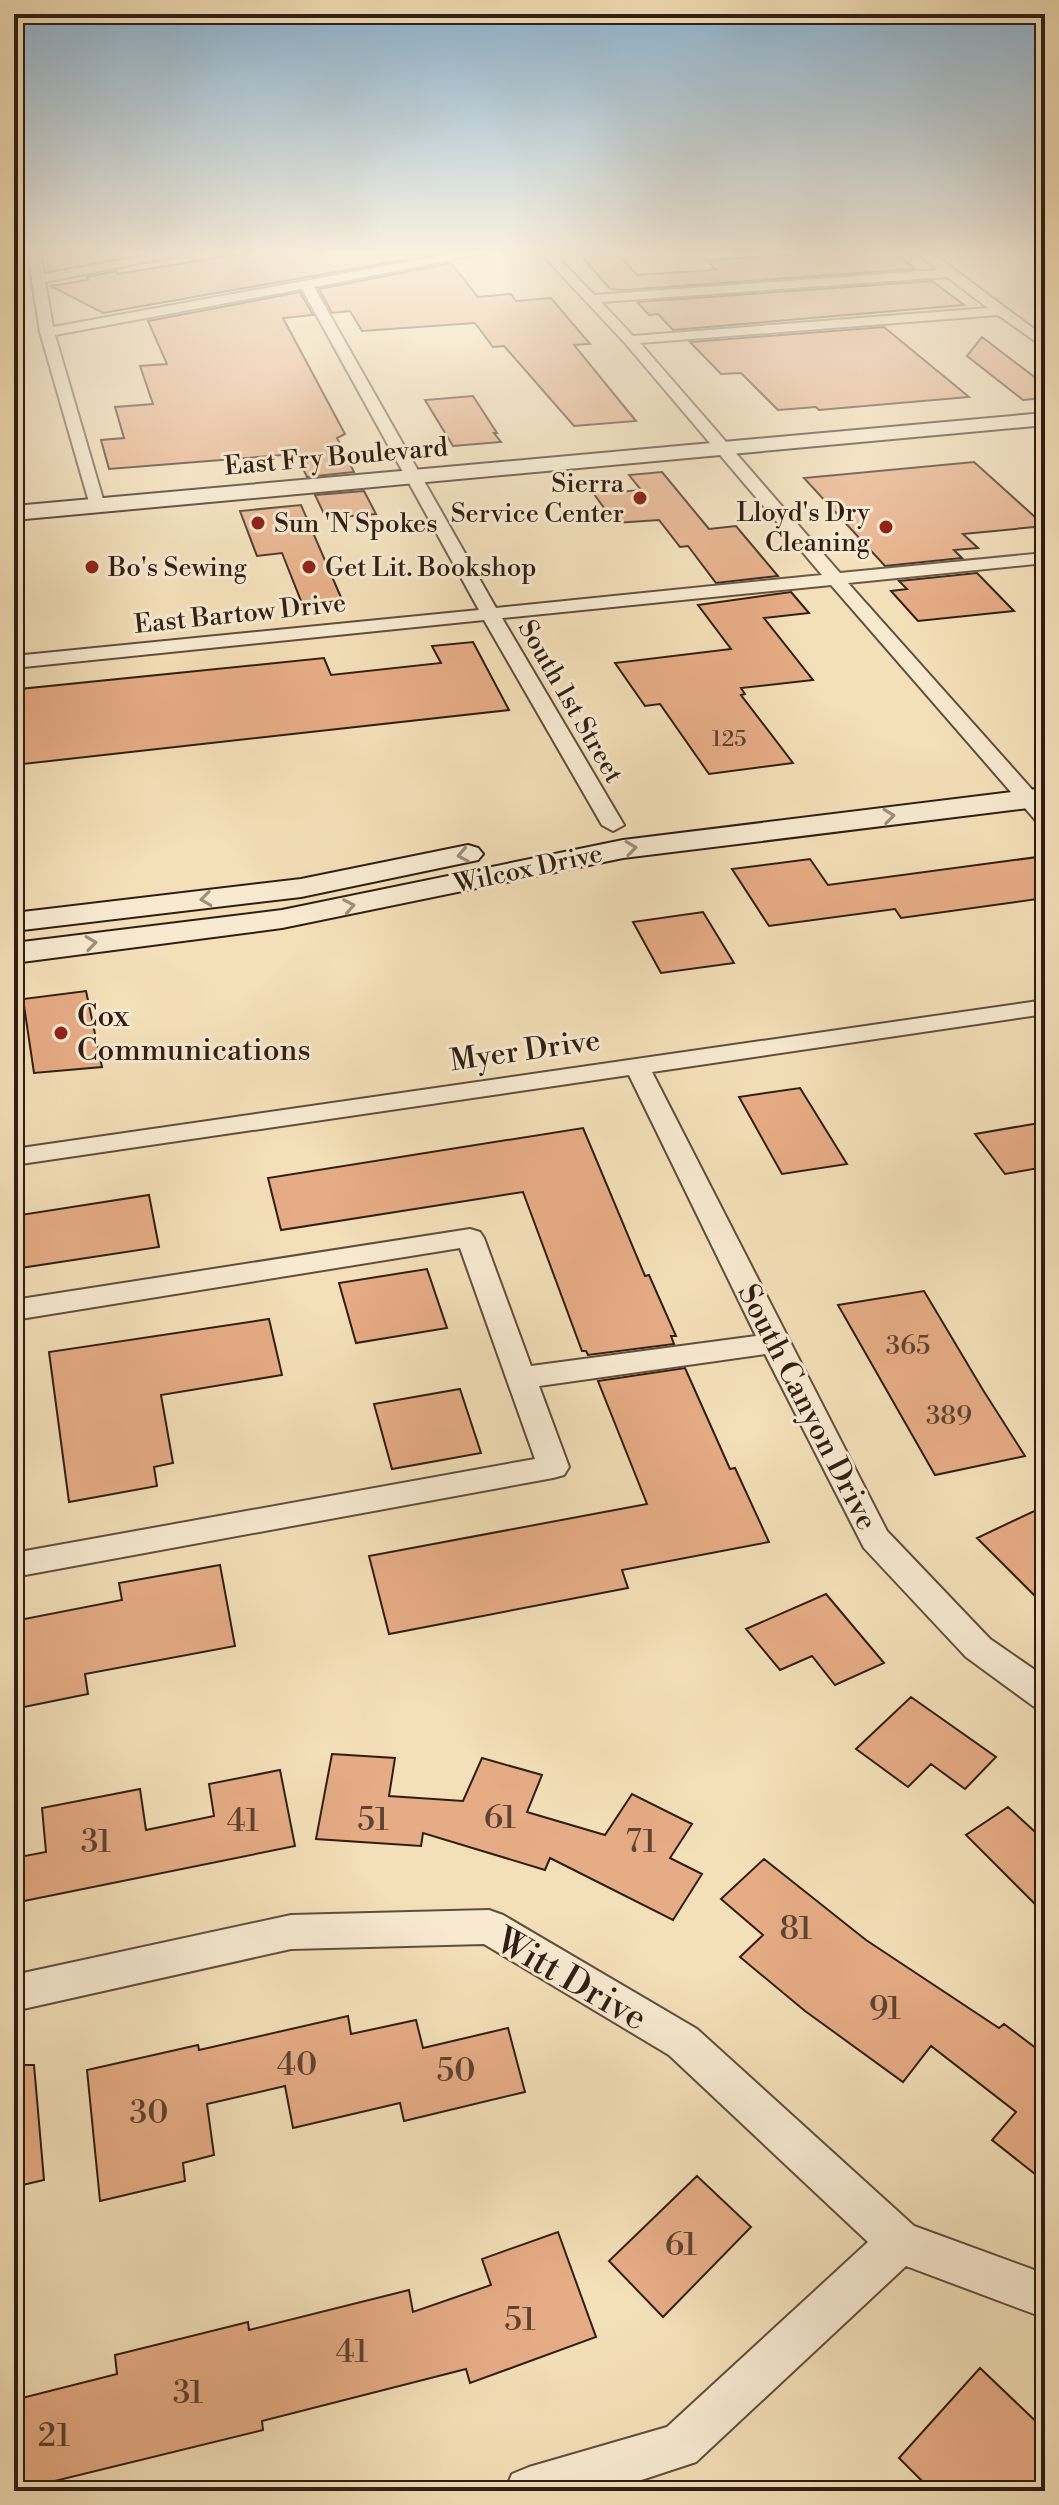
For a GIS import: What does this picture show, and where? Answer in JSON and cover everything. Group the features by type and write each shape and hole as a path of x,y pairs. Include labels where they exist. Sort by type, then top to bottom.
{"street":[{"path":"57,367 97,506"},
{"name":"South 1st Street","path":"352,367 490,614 613,825"},
{"path":"652,367 719,447 1032,797"},
{"name":"East Fry Boulevard","path":"14,513 1045,419"},
{"name":"East Bartow Drive","path":"14,662 1045,558"},
{"name":"Wilcox Drive","path":"1032,797 1045,773"},
{"name":"Wilcox Drive","path":"14,922 301,888 613,825 1032,797"},
{"name":"Wilcox Drive","path":"14,953 282,919 623,849 1032,797"},
{"name":"Myer Drive","path":"14,1157 1045,1007"},
{"name":"South Canyon Drive","path":"637,1066 875,1539 978,1648 1045,1696"},
{"path":"14,1310 470,1238 553,1467 14,1565"},
{"path":"521,1378 774,1343"},
{"name":"Witt Drive","path":"14,1993 291,1932 489,1927 683,2042 900,2242 1045,2296"},
{"path":"529,2491 680,2446 900,2242"}],"building":[{"path":"140,367 309,367 345,434 337,438 354,472 307,477 296,454 109,469 101,440 124,438 115,407 153,404"},
{"path":"522,367 592,367 636,421 574,426"},
{"path":"714,367 932,367 969,397 819,410 816,407 778,410 741,373 721,374"},
{"path":"981,367 1021,367 1045,385 1045,398 1023,400"},
{"path":"473,396 501,442 453,446 425,400"},
{"path":"974,462 1045,526 963,534 978,548 954,550 962,558 885,566 804,478"},
{"path":"662,472 709,529 736,526 778,576 716,583 688,546 680,547 659,520 615,523 594,494 641,490 629,475"},
{"path":"364,491 376,514 326,518 315,495"},
{"path":"301,505 343,602 303,606 282,553 257,556 240,511"},
{"path":"977,573 1014,611 918,621 891,591 907,589 899,581"},
{"path":"791,592 809,613 764,618 813,680 741,688 745,694 741,695 793,763 709,774 660,704 645,706 615,663 731,649 698,605"},
{"path":"473,642 509,710 14,765 14,694 21,693 20,689 324,658 331,675 441,663 432,646"},
{"path":"1045,856 1045,898 901,918 895,909 769,926 732,869 810,859 828,885"},
{"path":"703,912 734,963 661,973 633,922"},
{"name":"Cox Communications","path":"86,991 102,1067 34,1073 23,999"},
{"path":"800,1088 847,1164 782,1174 739,1097"},
{"path":"1045,1122 1045,1167 1005,1174 975,1134"},
{"path":"583,1128 645,1276 649,1275 676,1336 671,1336 674,1344 588,1355 582,1351 523,1192 281,1230 268,1178"},
{"path":"149,1195 159,1247 14,1269 14,1216"},
{"path":"427,1269 447,1328 356,1343 339,1283"},
{"path":"924,1291 1025,1456 935,1475 838,1305"},
{"path":"269,1319 282,1375 161,1395 173,1463 154,1467 157,1486 69,1502 49,1352"},
{"path":"685,1368 730,1469 735,1468 769,1542 622,1570 628,1588 389,1634 369,1556 647,1504 598,1381"},
{"path":"460,1389 481,1453 392,1469 374,1404"},
{"path":"1045,1506 1045,1606 977,1538"},
{"path":"220,1565 235,1646 85,1674 88,1694 14,1709 14,1621 122,1600 119,1583"},
{"path":"826,1594 884,1663 835,1685 812,1656 780,1670 746,1629"},
{"path":"911,1697 996,1757 965,1789 931,1764 908,1787 856,1749"},
{"path":"332,1754 395,1758 389,1796 463,1801 482,1758 542,1775 527,1812 605,1835 632,1794 692,1824 670,1858 702,1874 673,1920 550,1858 545,1870 423,1833 421,1846 316,1839"},
{"path":"280,1770 295,1846 14,1903 14,1858 46,1852 42,1808 140,1789 146,1830 214,1816 209,1784"},
{"path":"1008,1807 1045,1841 1045,1914 966,1835"},
{"path":"764,1859 866,1940 999,2028 1004,2024 1045,2055 1045,2182 992,2140 1016,2112 931,2046 903,2082 805,2011 740,1957 763,1935 721,1899"},
{"path":"348,2016 351,2034 416,2020 423,2048 508,2028 525,2092 404,2121 400,2103 293,2128 285,2086 207,2104 214,2155 183,2163 185,2181 100,2201 87,2070 198,2045 199,2050"},
{"path":"14,2065 34,2065 44,2180 14,2187"},
{"path":"697,2176 751,2227 663,2317 609,2261"},
{"path":"558,2232 596,2337 470,2383 466,2369 262,2421 263,2430 14,2491 14,2400 117,2374 115,2355 248,2322 249,2330 409,2290 413,2312 491,2285 482,2259"},
{"path":"980,2368 1045,2430 1045,2491 932,2491 899,2458"}],"place":[{"name":"Sierra Service Center","path":"640,498"},
{"name":"Sun 'N Spokes","path":"258,523"},
{"name":"Lloyd's Dry Cleaning","path":"886,527"},
{"name":"Bo's Sewing","path":"92,567"},
{"name":"Get Lit. Bookshop","path":"309,567"},
{"name":"Cox Communications","path":"61,1033"}]}
